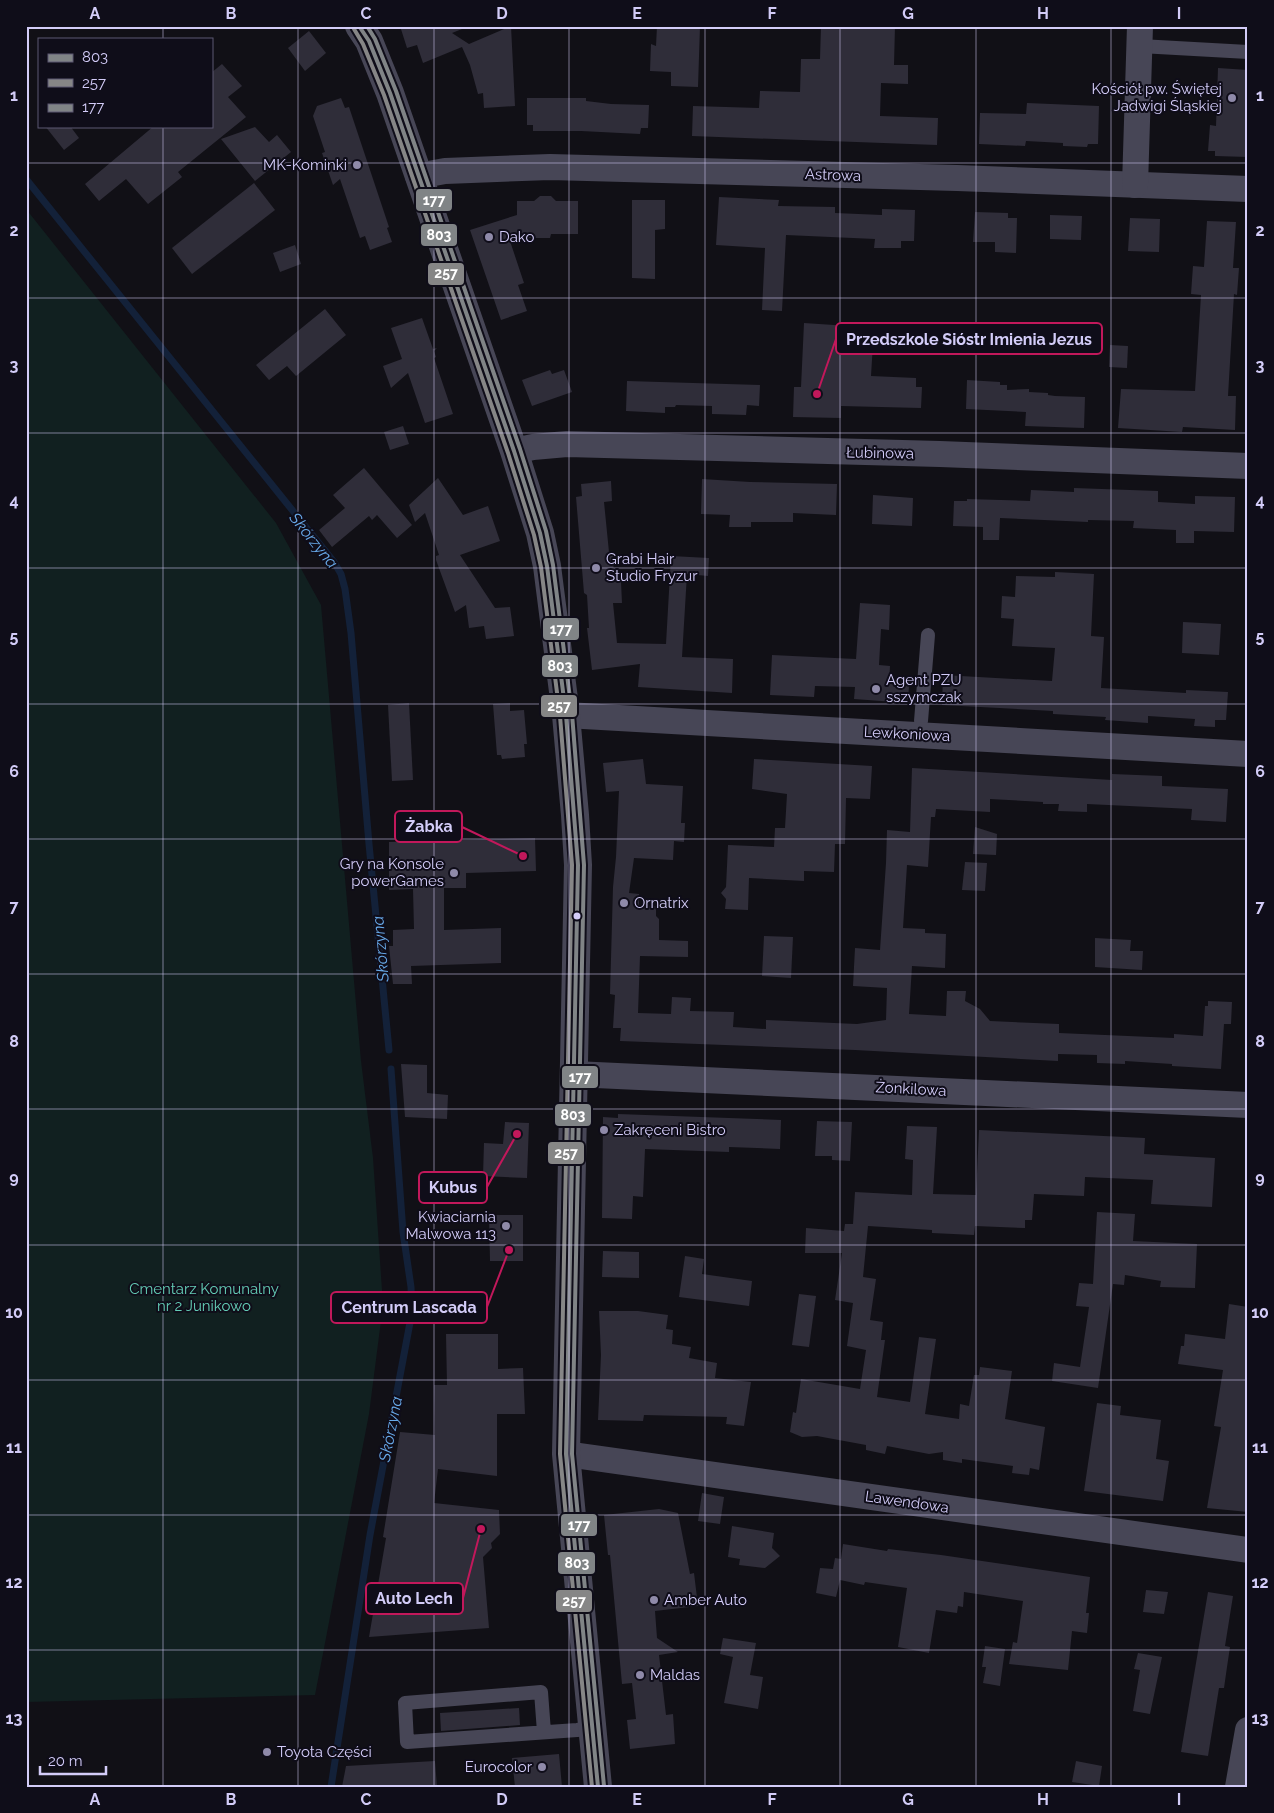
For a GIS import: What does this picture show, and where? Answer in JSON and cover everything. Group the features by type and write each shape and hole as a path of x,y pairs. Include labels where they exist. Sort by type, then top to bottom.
{"street":[{"path":"359,26 379,64 514,451 540,533 547,566 566,715 578,864 566,1454 598,1787"},
{"path":"1135,185 1140,36"},
{"name":"Astrowa","path":"418,176 445,171 550,167 1248,189"},
{"name":"Łubinowa","path":"514,451 567,444 940,454 1248,466"},
{"name":"Lewkoniowa","path":"566,715 1248,754"},
{"name":"Żonkilowa","path":"574,1074 1248,1105"},
{"name":"Lawendowa","path":"566,1454 1248,1550"},
{"path":"1238,1787 1248,1730"}],"lane":[{"path":"1140,36 1248,52"},
{"path":"921,721 928,635"},
{"path":"544,1732 542,1692 404,1703 407,1742 544,1732 592,1728"}],"green space":[{"name":"Cmentarz Komunalny nr 2 Junikowo","path":"26,209 276,523 321,605 361,1061 373,1158 383,1305 369,1414 315,1695 26,1702"}],"building":[{"path":"400,26 462,26 462,29 452,33 469,44 511,26 515,106 484,108 483,93 478,94 470,65 462,47 423,63 417,45 407,48"},
{"path":"657,26 700,26 698,87 671,86 671,72 650,71 651,44 656,46"},
{"path":"821,26 895,26 894,65 908,65 908,84 881,83 880,116 938,118 937,145 692,136 693,106 759,108 760,91 800,92 801,59 820,59"},
{"path":"309,31 326,53 305,71 288,48"},
{"path":"222,64 242,86 228,97 246,117 178,172 182,177 148,204 126,179 99,201 85,184 152,128 212,128 212,72"},
{"name":"Kościół pw. Świętej Jadwigi Śląskiej","path":"1218,68 1248,70 1248,157 1215,156 1215,151 1208,151 1210,125 1216,126"},
{"path":"341,98 345,108 349,107 389,227 387,228 392,242 370,250 365,236 360,238 340,179 333,185 322,153 325,152 313,116 317,106"},
{"path":"527,98 586,98 586,101 611,104 649,105 648,128 641,128 640,134 533,131 533,125 527,125"},
{"path":"1027,103 1099,106 1098,144 1088,144 1087,147 1063,146 1063,143 1026,141 1025,146 979,144 980,113 1026,114"},
{"path":"255,127 269,142 277,135 291,152 255,181 221,139"},
{"path":"47,128 72,128 79,138 64,150"},
{"path":"254,183 275,210 192,274 172,248"},
{"path":"540,196 551,196 556,201 578,201 578,234 551,234 550,238 509,238 524,283 518,285 527,311 501,320 470,230 517,215 517,201 534,201"},
{"path":"719,197 779,200 778,206 835,207 835,213 882,215 882,209 915,210 914,241 901,241 901,248 874,248 875,239 786,235 782,311 762,310 765,248 716,245"},
{"path":"632,200 665,200 665,229 655,230 655,279 632,278"},
{"path":"975,212 1008,213 1008,218 1017,218 1016,253 995,252 995,242 973,242"},
{"path":"1050,215 1082,216 1081,240 1050,239"},
{"path":"1130,218 1160,219 1159,252 1128,251"},
{"path":"1207,221 1236,222 1233,268 1239,268 1237,295 1234,294 1228,396 1236,396 1235,430 1183,427 1182,432 1118,428 1121,389 1195,391 1201,295 1191,294 1193,266 1204,267"},
{"path":"295,245 301,264 280,272 273,253"},
{"path":"325,309 346,335 296,376 287,366 269,380 256,365"},
{"path":"422,318 433,349 437,348 434,351 436,357 434,358 453,414 425,423 408,373 391,388 383,366 402,359 391,328"},
{"path":"804,323 849,326 848,342 873,343 871,376 916,378 916,387 922,387 921,408 841,406 841,418 793,417 794,387 801,387"},
{"path":"1110,345 1128,346 1127,368 1109,367"},
{"path":"550,370 552,374 564,370 572,392 532,406 522,380"},
{"path":"967,380 1000,382 1000,385 1007,385 1007,390 1029,389 1029,392 1048,393 1048,395 1055,396 1085,397 1084,428 1025,426 1026,412 966,409"},
{"path":"627,381 760,385 759,406 747,405 746,415 712,414 712,406 676,405 675,407 665,407 665,413 626,411"},
{"path":"403,426 409,444 390,450 384,432"},
{"path":"364,468 412,525 397,538 377,515 372,520 369,516 332,547 319,530 345,508 333,495"},
{"path":"438,478 463,515 488,506 500,541 460,555 495,608 510,607 514,636 486,639 484,626 469,628 466,605 455,612 436,560 436,556 439,555 425,513 415,522 409,505"},
{"path":"702,479 837,484 836,515 793,513 793,522 751,522 751,527 729,527 730,515 701,514"},
{"path":"611,481 612,501 604,502 609,552 613,553 614,582 621,582 622,603 613,603 617,643 666,644 671,556 709,558 708,576 687,574 682,657 733,659 732,693 638,687 640,664 592,670 587,628 589,628 587,595 584,593 576,497 582,496 581,484"},
{"path":"1074,488 1158,491 1158,502 1195,504 1195,496 1235,497 1234,532 1194,531 1194,543 1176,543 1176,530 1133,528 1134,521 1088,520 1088,522 1000,518 999,540 983,540 983,527 953,526 954,501 967,501 967,499 1030,501 1031,490 1074,492"},
{"path":"873,495 913,498 912,526 872,524"},
{"path":"1055,572 1094,574 1091,636 1104,637 1101,688 1186,693 1186,690 1228,692 1226,720 1215,720 1215,727 1194,726 1195,719 1148,716 1148,723 1105,720 1106,717 1053,714 1053,711 942,705 943,675 1052,681 1055,648 1012,646 1014,619 1001,618 1002,596 1015,597 1016,576 1055,577"},
{"path":"860,603 890,605 889,630 881,629 879,665 890,666 889,684 909,685 908,703 854,699 855,687 815,686 814,697 770,695 772,655 856,659"},
{"path":"1183,622 1221,624 1219,655 1182,653"},
{"path":"409,703 413,780 392,781 388,705"},
{"path":"510,703 510,711 524,710 527,744 524,744 525,757 502,759 501,755 497,755 493,704"},
{"path":"643,759 646,784 683,786 681,823 685,823 684,842 674,841 673,860 634,858 629,893 639,894 639,905 656,906 656,916 659,919 659,940 688,941 688,957 640,956 638,1013 671,1014 672,997 691,998 690,1011 734,1012 733,1027 766,1029 766,1020 857,1024 886,1020 887,988 853,986 855,948 880,950 887,830 910,832 912,768 1112,780 1112,774 1162,776 1162,786 1228,789 1226,822 1191,820 1192,809 1087,804 1087,812 1058,811 1059,804 990,799 990,812 936,809 935,817 931,817 928,867 907,865 903,928 925,929 925,933 946,934 945,968 912,966 909,1014 946,1016 947,991 966,991 965,1001 980,1009 990,1021 1059,1024 1059,1033 1174,1038 1174,1034 1203,1036 1205,1006 1208,1006 1208,1001 1232,1002 1231,1024 1224,1024 1221,1069 1125,1061 1125,1064 1097,1063 1097,1055 1058,1054 1058,1061 855,1050 620,1041 621,1028 613,1028 615,995 610,994 613,887 619,791 606,792 603,763"},
{"path":"754,759 872,766 870,799 846,798 845,844 835,844 834,872 804,871 804,881 749,878 748,910 725,909 726,899 721,893 726,887 728,845 774,847 775,828 785,828 787,794 752,789"},
{"path":"975,827 997,834 996,855 973,854"},
{"path":"535,838 536,871 466,873 466,888 444,888 444,930 501,928 501,963 411,966 412,984 393,984 389,946 393,946 393,930 414,929 413,889 389,890 389,842"},
{"path":"965,862 987,863 985,891 962,890"},
{"path":"764,936 793,937 791,978 762,976"},
{"path":"1095,938 1131,940 1130,951 1143,951 1142,970 1095,967"},
{"path":"401,1064 427,1065 427,1093 448,1095 447,1119 405,1117"},
{"path":"618,1114 781,1120 780,1149 729,1147 729,1152 645,1149 643,1197 633,1196 632,1219 602,1218 603,1117 618,1118"},
{"path":"817,1121 852,1122 850,1161 832,1160 832,1156 815,1156"},
{"path":"505,1122 529,1123 527,1178 483,1176 484,1143 503,1144"},
{"path":"907,1126 937,1127 933,1194 976,1195 979,1130 1145,1138 1144,1154 1215,1158 1212,1207 1151,1204 1153,1180 1085,1177 1084,1196 1034,1194 1032,1220 1025,1220 1025,1228 975,1226 974,1235 932,1233 932,1230 868,1226 863,1277 876,1279 870,1320 883,1322 881,1340 885,1340 877,1397 910,1402 919,1337 936,1339 925,1414 959,1419 960,1404 969,1406 974,1375 979,1375 980,1367 1012,1371 1005,1419 1045,1427 1039,1470 1030,1468 1029,1475 1012,1473 1013,1466 962,1459 962,1463 943,1460 943,1452 929,1454 887,1446 885,1454 866,1450 866,1445 817,1436 802,1437 790,1432 793,1412 796,1413 801,1379 860,1389 866,1350 847,1346 853,1303 835,1300 842,1253 805,1253 806,1228 844,1231 845,1224 853,1224 855,1192 912,1195 913,1160 905,1159"},
{"path":"1097,1212 1135,1214 1133,1241 1197,1244 1195,1288 1160,1287 1161,1281 1125,1275 1124,1285 1113,1284 1098,1388 1052,1381 1054,1363 1080,1367 1089,1307 1076,1306 1079,1283 1093,1284"},
{"path":"489,1215 523,1215 523,1261 490,1261"},
{"path":"603,1251 639,1252 639,1278 602,1277"},
{"path":"685,1256 704,1259 702,1274 752,1281 749,1306 679,1297"},
{"path":"799,1294 816,1296 809,1347 792,1345"},
{"path":"1229,1304 1248,1307 1248,1512 1207,1508 1221,1427 1214,1426 1223,1370 1178,1364 1181,1346 1184,1346 1185,1334 1225,1339"},
{"path":"599,1311 638,1311 668,1315 666,1329 673,1330 672,1344 691,1347 689,1358 717,1363 715,1378 751,1382 744,1426 726,1424 727,1417 644,1415 643,1421 598,1420 601,1355"},
{"path":"446,1334 498,1334 498,1369 523,1368 525,1414 497,1414 497,1476 438,1469 434,1503 499,1510 500,1534 491,1543 492,1548 483,1557 489,1628 369,1637 386,1538 383,1537 400,1432 435,1435 434,1385 447,1385"},
{"path":"1097,1403 1121,1406 1120,1415 1161,1420 1156,1459 1169,1461 1163,1501 1084,1491"},
{"path":"702,1493 724,1497 720,1524 698,1521"},
{"path":"659,1509 678,1513 690,1574 694,1573 698,1606 655,1611 657,1638 678,1652 659,1655 666,1715 673,1714 675,1744 630,1749 627,1720 636,1719 632,1683 622,1684 610,1555 608,1555 604,1515"},
{"path":"732,1526 774,1533 772,1548 780,1556 765,1568 739,1565 740,1559 728,1557"},
{"path":"843,1544 887,1551 888,1549 941,1555 1090,1577 1086,1613 1089,1613 1087,1633 1072,1631 1068,1670 1009,1664 1013,1642 1017,1643 1023,1601 964,1592 963,1607 958,1606 957,1613 936,1610 929,1653 898,1647 907,1588 865,1582 864,1585 840,1580 836,1597 816,1593 820,1568 833,1569 835,1558 841,1559"},
{"path":"1146,1590 1168,1592 1164,1614 1143,1612"},
{"path":"1208,1592 1233,1596 1225,1646 1230,1647 1224,1688 1219,1688 1208,1756 1181,1752"},
{"path":"723,1638 756,1643 750,1675 763,1677 758,1709 724,1703 733,1657 720,1654"},
{"path":"985,1646 1005,1649 1000,1686 983,1683 986,1667 982,1667"},
{"path":"1138,1653 1162,1657 1150,1714 1133,1711 1140,1670 1134,1669"},
{"path":"519,1708 520,1725 441,1731 440,1713"},
{"path":"559,1754 562,1787 515,1787 512,1758"},
{"path":"435,1761 437,1787 342,1787 346,1766"},
{"path":"1076,1761 1102,1766 1099,1786 1072,1782"}],"waterway":[{"name":"Skórzyna","path":"26,179 334,562 341,574 351,633 389,1050"},
{"name":"Skórzyna","path":"331,1787 370,1535 412,1312 411,1287 403,1232 391,1069"}],"transit line":[{"name":"803","path":"359,26 369,41 390,93 514,451 540,533 547,566 566,715 578,865 566,1454 598,1787"},
{"name":"177","path":"367,26 375,39 396,91 520,449 546,531 553,565 572,714 584,865 572,1454 604,1786"},
{"name":"257","path":"354,29 363,44 384,95 508,453 534,535 541,567 560,716 572,865 560,1454 592,1787"}],"place":[{"name":"Kościół pw. Świętej Jadwigi Śląskiej","path":"1232,98"},
{"name":"MK-Kominki","path":"357,165"},
{"name":"Dako","path":"489,237"},
{"name":"Przedszkole Sióstr Imienia Jezus","path":"817,394"},
{"name":"Grabi Hair Studio Fryzur","path":"596,568"},
{"name":"Agent PZU sszymczak","path":"876,689"},
{"name":"Żabka","path":"523,856"},
{"name":"Gry na Konsole powerGames","path":"454,873"},
{"name":"Ornatrix","path":"624,903"},
{"name":"Zakręceni Bistro","path":"604,1130"},
{"name":"Kubus","path":"517,1134"},
{"name":"Kwiaciarnia Malwowa 113","path":"506,1226"},
{"name":"Centrum Lascada","path":"509,1250"},
{"name":"Auto Lech","path":"481,1529"},
{"name":"Amber Auto","path":"654,1600"},
{"name":"Maldas","path":"640,1675"},
{"name":"Toyota Części","path":"267,1752"},
{"name":"Eurocolor","path":"542,1767"}]}
